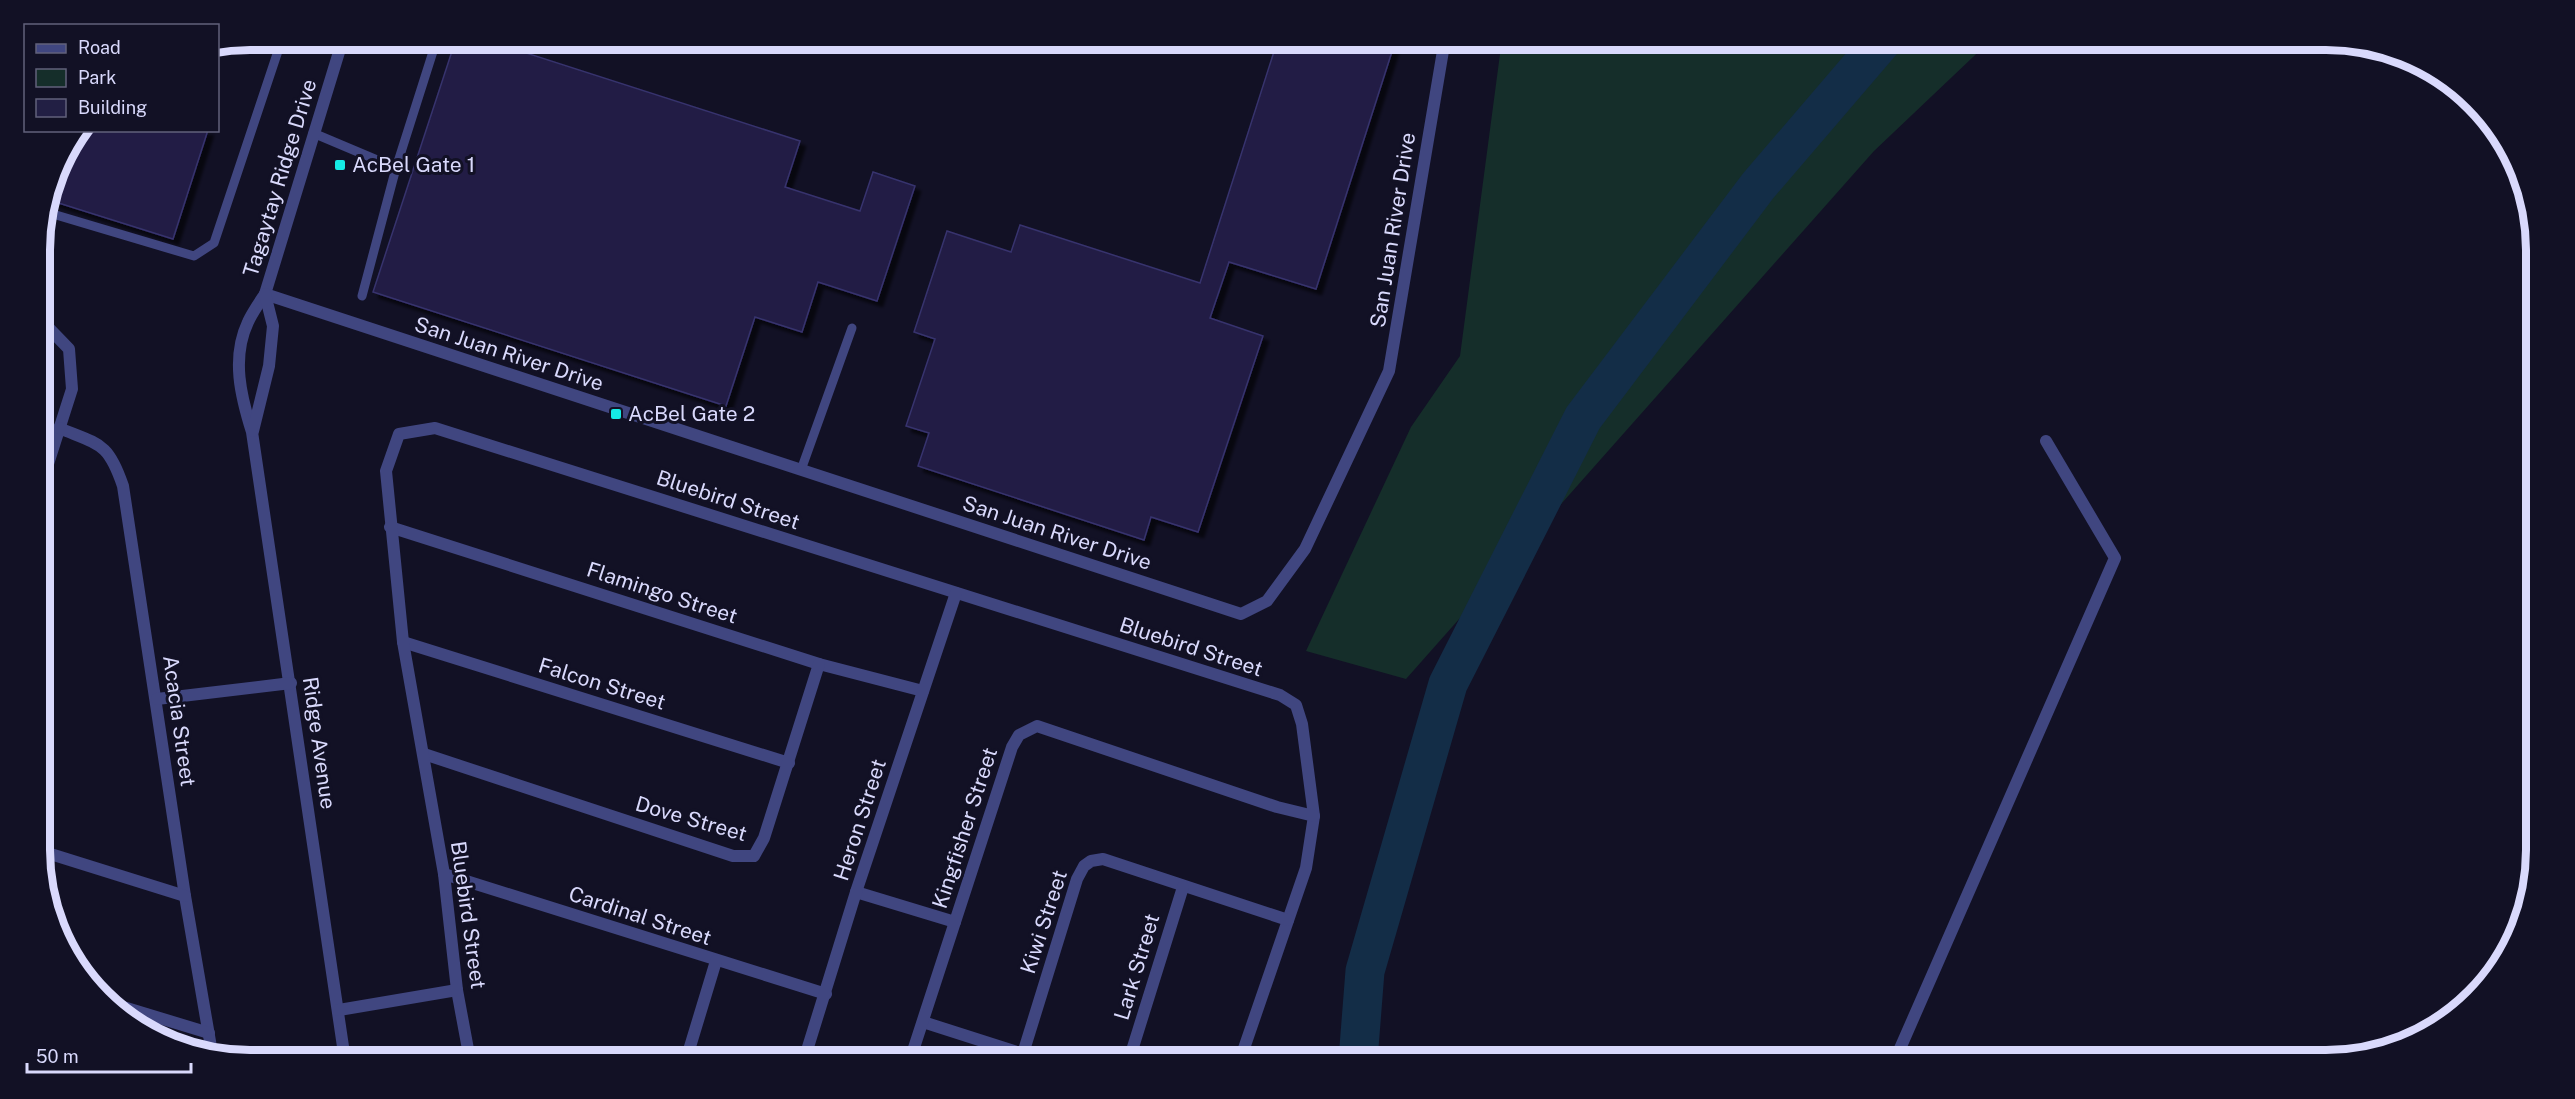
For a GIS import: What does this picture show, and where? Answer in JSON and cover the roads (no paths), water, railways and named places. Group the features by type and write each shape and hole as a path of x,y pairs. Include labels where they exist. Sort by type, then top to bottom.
{"street":[{"name":"Tagaytay Ridge Drive","path":"252,432 243,403 238,364 247,323 265,294 339,50"},
{"name":"San Juan River Drive","path":"265,294 1241,614 1267,601 1305,549 1389,371 1443,50"},
{"name":"Tagaytay Ridge Drive","path":"252,432 269,366 273,326 265,294"},
{"path":"50,329 69,349 72,389 50,457"},
{"name":"Acacia Street","path":"59,428 101,445 114,460 123,486 185,896 211,1046"},
{"name":"Bluebird Street","path":"468,1050 458,990 444,874 404,642 390,527 386,471 399,434 435,428 1280,695 1296,705 1302,724 1314,816 1306,868 1244,1050"},
{"name":"Ridge Avenue","path":"252,432 344,1050"},
{"path":"1900,1049 2115,558 2046,441"},
{"name":"Flamingo Street","path":"390,527 819,664 923,691"},
{"name":"Heron Street","path":"807,1050 856,892 956,593"},
{"name":"Falcon Street","path":"404,642 789,762"},
{"name":"Dove Street","path":"424,754 744,858 754,856 760,849 819,664"},
{"path":"157,699 291,683"},
{"name":"Kingfisher Street","path":"913,1050 1012,747 1019,735 1037,726 1277,807 1314,816"},
{"path":"50,854 185,896"},
{"name":"Kiwi Street","path":"1024,1050 1077,879 1084,866 1091,861 1103,859 1288,920"},
{"name":"Cardinal Street","path":"444,874 826,994"},
{"name":"Lark Street","path":"1132,1050 1183,887"},
{"path":"856,892 955,922"},
{"path":"689,1050 716,961"},
{"path":"339,1010 458,990"},
{"path":"129,1009 209,1033"},
{"path":"922,1022 1001,1050"}],"lane":[{"path":"53,215 194,256 214,243 278,50"},
{"path":"362,296 396,168 434,50"},
{"path":"313,133 396,168"},
{"path":"801,470 852,328"}],"waterway":[{"path":"1359,1049 1365,971 1448,684 1583,418 1758,186 1875,50"}],"place":[{"name":"AcBel Gate 1","path":"340,165"},
{"name":"AcBel Gate 2","path":"616,414"}]}
